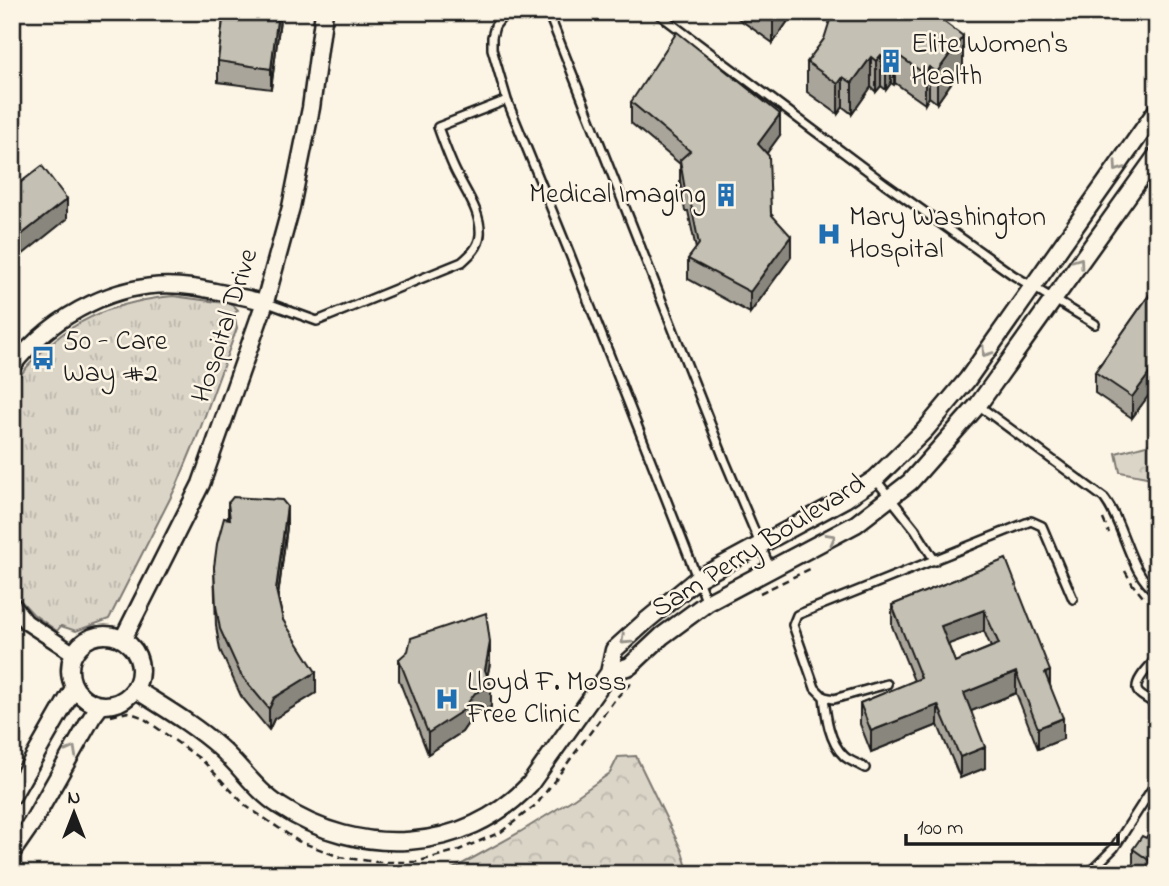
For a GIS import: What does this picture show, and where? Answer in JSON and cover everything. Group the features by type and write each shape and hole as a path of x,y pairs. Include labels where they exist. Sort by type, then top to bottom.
{"street":[{"name":"Hospital Drive","path":"123,639 201,484 265,302 291,208 311,108 324,12"},
{"name":"Sam Perry Boulevard","path":"135,689 218,746 268,797 307,823 365,841 398,842 447,835 470,825 519,796 543,769 609,673 614,650 697,579 845,499 875,479 925,430 958,390 1033,287 1157,110"},
{"name":"Sam Perry Boulevard","path":"609,673 630,666 662,636 707,603 856,524 910,482 978,405 1157,155"},
{"path":"12,367 31,344 61,319 128,290 190,286 265,302"},
{"path":"12,604 26,622 73,653"},
{"path":"101,634 123,639 132,646 138,656 140,667 135,689 118,703 101,705 85,700 74,688 69,673 73,653 80,644 101,634"},
{"path":"12,796 74,688"},
{"path":"12,852 101,705"}],"lane":[{"path":"506,12 495,26 492,49 507,100 707,603"},
{"path":"548,12 679,348 771,570"},
{"path":"656,12 919,209 1033,287 1095,324"},
{"path":"265,302 317,321 462,262 477,246 480,225 438,127 507,100"},
{"path":"978,405 1104,498 1112,508 1147,586 1157,593"},
{"path":"875,479 934,561"},
{"path":"887,684 834,699 824,697 815,688 793,625 797,615 1031,521 1038,523 1073,599"},
{"path":"1157,658 1139,681 1137,689 1157,705"},
{"path":"824,697 834,741 845,757 865,768"},
{"path":"1088,874 1114,848 1157,781"}],"path":[{"path":"1101,514 1109,533"},
{"path":"1122,564 1133,585 1151,603"},
{"path":"753,597 810,569"},
{"path":"104,724 111,716 128,712 142,717 203,761 246,806 298,841 340,857 376,862 416,862 459,850 501,832 537,804 616,698 635,678"}],"green space":[{"path":"173,296 232,304 238,310 234,314 237,328 177,485 109,619 76,631 61,626 57,631 33,614 12,591 12,386 45,348 82,322 124,305"},
{"path":"1157,442 1157,479 1120,472 1116,453"},
{"path":"636,756 682,851 689,874 444,874 570,801 610,773 618,757"}],"building":[{"path":"224,12 278,12 271,69 218,61"},
{"path":"835,12 934,12 963,36 937,72 929,67 925,74 895,53 891,53 886,59 881,55 876,61 871,57 852,83 843,77 838,84 807,62 824,39"},
{"name":"Medical Imaging","path":"677,32 780,114 758,144 769,156 771,214 791,236 750,292 688,259 699,244 680,160 690,151 631,102"},
{"path":"42,166 67,199 12,242 12,189"},
{"path":"1157,284 1157,363 1132,397 1095,372"},
{"path":"233,497 282,500 287,506 276,590 283,620 316,672 274,698 269,709 241,675 220,629 216,606 214,567 217,544 224,518 230,519 228,503"},
{"path":"1006,559 1050,671 1045,673 1063,718 1038,728 1016,672 964,693 985,747 960,757 938,705 871,731 860,703 921,678 892,605","holes":["984,610 999,644 955,662 941,626"]},
{"name":"Lloyd F. Moss Free Clinic","path":"486,613 490,642 485,670 491,686 475,693 462,711 428,733 399,659 408,651 411,638"},
{"path":"1157,821 1157,866 1133,849 1142,836 1146,838"}],"place":[{"name":"Elite Women's Health","path":"891,61"},
{"name":"Medical Imaging","path":"726,195"},
{"name":"Mary Washington Hospital","path":"829,234"},
{"name":"50 - Care Way #2","path":"43,358"},
{"name":"Lloyd F. Moss Free Clinic","path":"447,699"}]}
